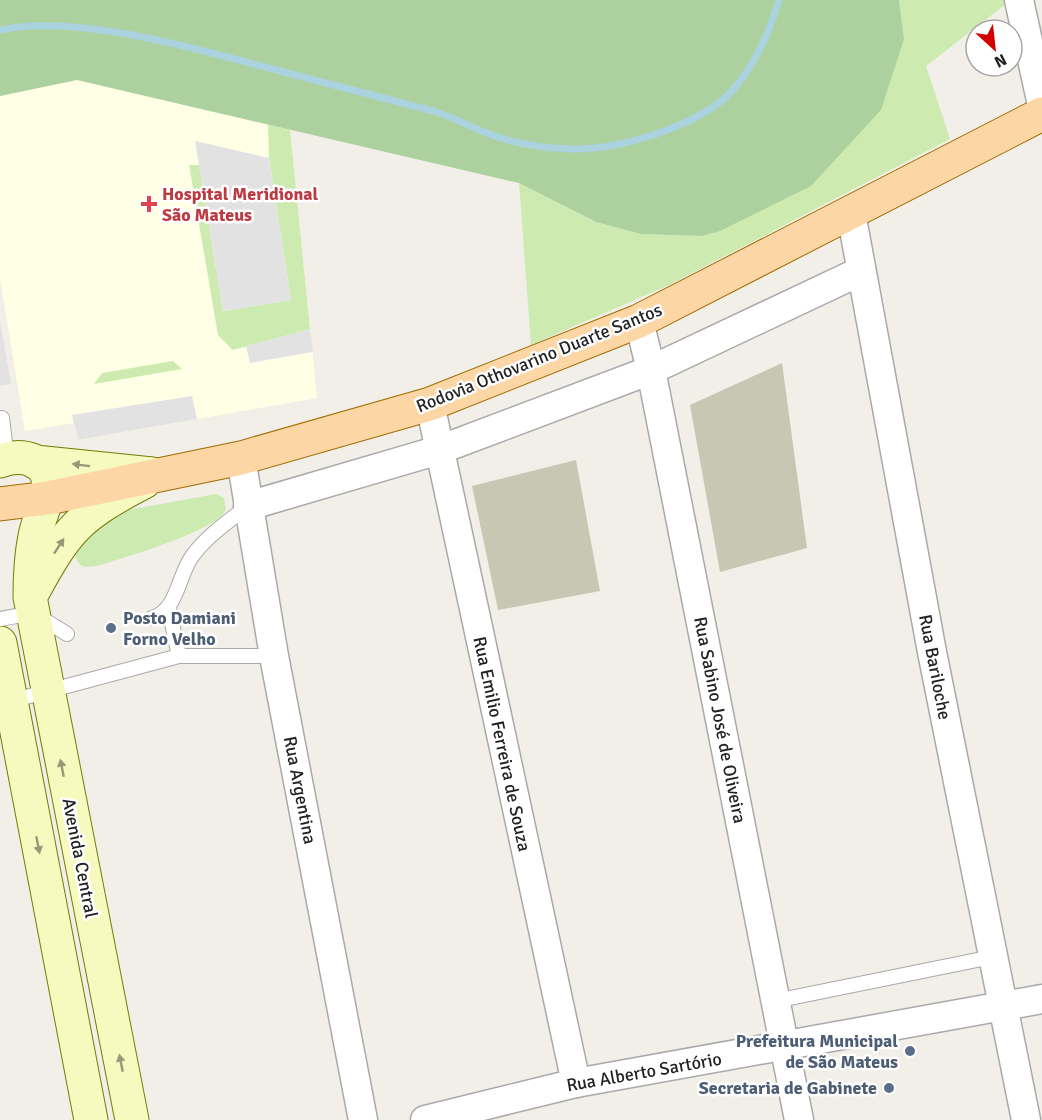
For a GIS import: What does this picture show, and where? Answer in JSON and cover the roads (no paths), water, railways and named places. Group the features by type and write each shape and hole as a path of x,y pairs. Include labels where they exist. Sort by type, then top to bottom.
{"main road":[{"name":"Rodovia Othovarino Duarte Santos","path":"0,504 48,498 241,458 430,404 639,321 1042,114"}],"street":[{"path":"1019,0 1042,105"},
{"name":"Rua Bariloche","path":"851,213 929,641 992,957 1031,1112"},
{"path":"248,506 439,450 651,370 861,271"},
{"name":"Rua Sabino José de Oliveira","path":"639,321 651,370 799,1120"},
{"name":"Rua Emilio Ferreira de Souza","path":"430,404 576,1083"},
{"name":"Rua Argentina","path":"241,458 274,656 363,1120"},
{"path":"14,460 160,475"},
{"path":"14,460 48,478 48,498"},
{"path":"32,605 68,533 87,515 111,499 160,475"},
{"name":"Avenida Central","path":"48,498 37,525 32,549 32,605 132,1120"},
{"path":"0,643 91,1120"},
{"name":"Rua Alberto Sartório","path":"425,1120 576,1083 1042,999"}],"lane":[{"path":"2,418 14,460"},
{"path":"152,618 168,609 184,567 203,542 248,506"},
{"path":"0,620 32,605 67,634"},
{"path":"168,609 179,656"},
{"path":"11,701 179,656 274,656"},
{"path":"775,1001 992,957"}],"waterway":[{"path":"0,30 30,26 64,26 138,36 433,111 511,141 542,147 572,149 612,145 657,134 717,104 731,92 754,60 766,36 779,0"}],"place":[{"name":"Hospital Meridional São Mateus","path":"149,204"},
{"name":"Posto Damiani Forno Velho","path":"111,628"},
{"name":"Prefeitura Municipal de São Mateus","path":"910,1051"},
{"name":"Secretaria de Gabinete","path":"889,1088"}]}
